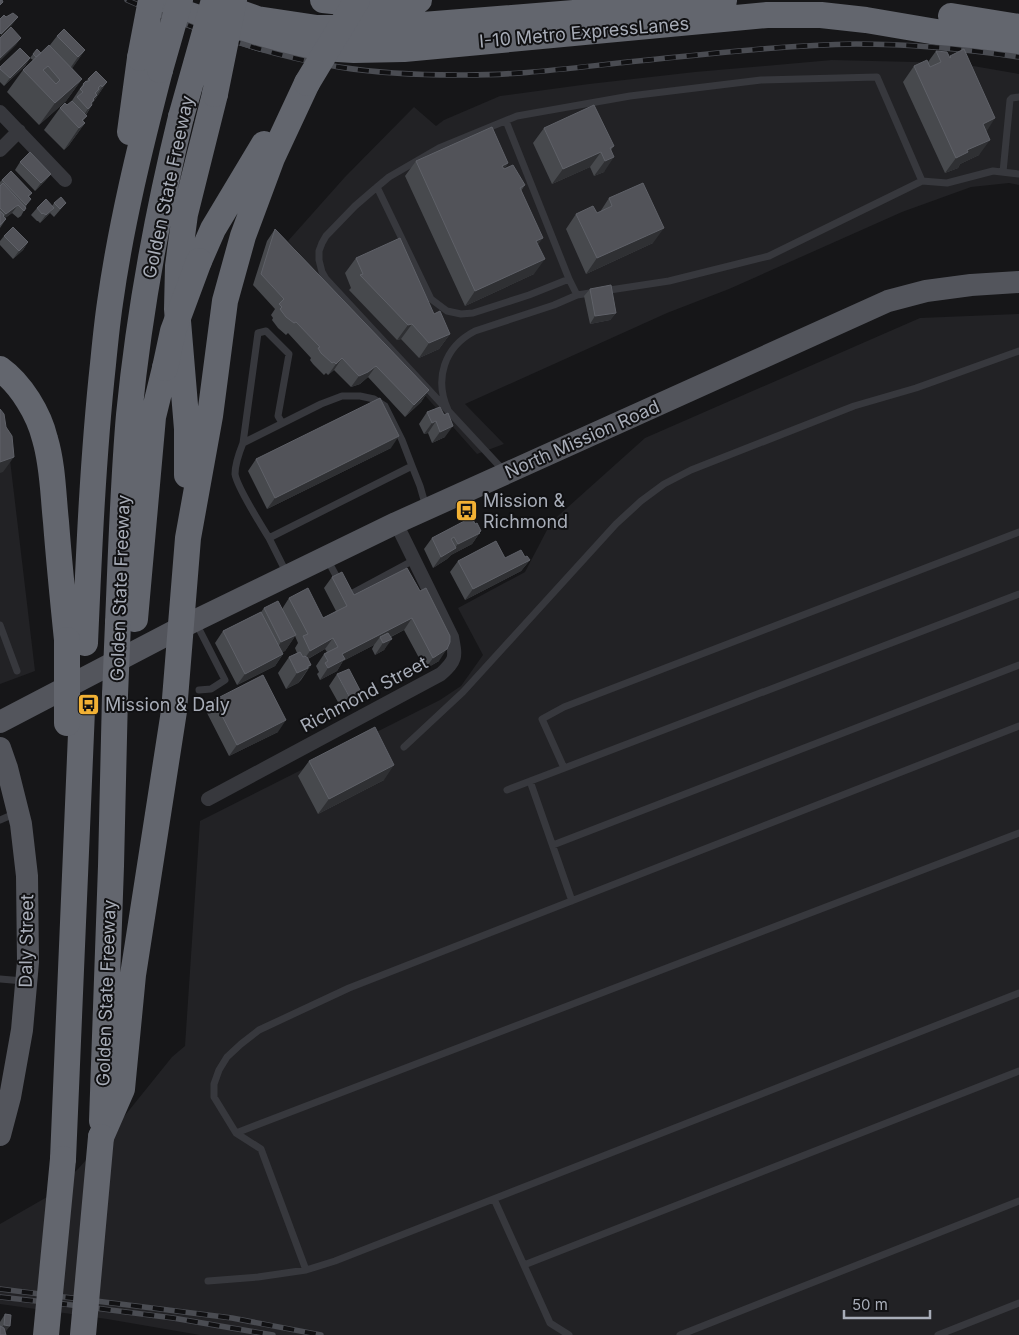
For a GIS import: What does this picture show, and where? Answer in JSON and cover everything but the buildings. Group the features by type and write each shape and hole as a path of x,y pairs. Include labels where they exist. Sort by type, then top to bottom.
{"highway":[{"name":"I-10 Metro ExpressLanes","path":"152,0 262,39 306,47 354,50 404,49 766,15 821,15 866,20 1019,46"},
{"path":"150,64 152,0"},
{"name":"Golden State Freeway","path":"46,1335 64,1159 76,858 76,642 90,528 98,410 109,305 123,224 142,140 150,64 180,0"},
{"name":"I-10 Metro ExpressLanes","path":"203,0 257,19 318,28 385,28 741,0"},
{"name":"Golden State Freeway","path":"114,1066 115,741 123,690 126,621 123,494 130,415 136,360 156,226 181,117 214,0"},
{"path":"83,1335 102,1137 122,1089 114,1066 133,976 187,624 187,429 177,309 178,266 185,214 215,94 234,0"},
{"path":"323,0 361,4 419,0"},
{"path":"126,621 153,417 173,332 199,261 213,229 268,151 357,0"},
{"path":"851,0 1019,27"},
{"path":"188,538 210,416 225,301 242,236 268,151"},
{"path":"0,370 9,376 24,395 36,416 45,438 76,642"}],"main road":[{"name":"North Mission Road","path":"0,722 187,624 396,523 888,301 926,291 971,285 1019,282"},
{"name":"Daly Street","path":"0,748 9,816 21,824 27,876 28,962 22,1030 10,1097 0,1135"}],"street":[{"path":"0,112 65,180"},
{"path":"0,150 20,132"},
{"name":"Richmond Street","path":"208,799 441,674 452,664 455,653 452,638 396,523"}],"lane":[{"path":"506,473 326,279 320,268 319,251 326,236 355,206 389,177 439,148 517,116 630,96 762,80 877,77 922,182"},
{"path":"1003,172 1010,100 1019,97"},
{"path":"506,120 577,295"},
{"path":"448,410 442,391 442,371 450,352 464,338 475,331 554,305 577,295 670,281 769,256 922,182 947,183 993,171 1019,174"},
{"path":"377,187 431,299 447,311 461,314 473,313 529,295 569,279"},
{"path":"282,424 278,416 289,354 266,331 258,333 243,443 235,476 288,576"},
{"path":"404,746 463,692 616,524 640,501 664,484 691,470 854,406 916,388 1019,351"},
{"path":"243,443 320,404 342,396 360,396 374,399 385,406 402,440 427,510"},
{"path":"269,538 412,466"},
{"path":"564,768 542,719 564,707 1019,532"},
{"path":"326,557 347,596 414,560"},
{"path":"507,790 1019,594"},
{"path":"187,624 225,680 211,689 199,690"},
{"path":"0,625 17,671"},
{"path":"553,845 1019,665"},
{"path":"306,1270 262,1149 236,1133 214,1097 214,1084 219,1070 227,1057 259,1030 349,988 1019,726"},
{"path":"530,781 572,901"},
{"path":"236,1133 1019,833"},
{"path":"0,979 27,981"},
{"path":"208,1281 258,1277 306,1270 335,1261 1019,994"},
{"path":"524,1265 1019,1070"},
{"path":"494,1198 550,1323 569,1335"},
{"path":"680,1335 1019,1201"},
{"path":"938,1335 1019,1303"}],"shaded area":[{"path":"832,60 956,63 1019,74 1019,185 1009,183 971,187 902,212 729,289 667,313 465,404 504,444 477,454 288,241 345,177 414,107 436,126 444,120 500,96 695,72"},
{"path":"1019,314 1019,1335 200,1335 107,1319 0,1304 0,1224 47,1197 78,1169 118,1124 172,1057 185,1046 200,821 440,700 461,686 483,655 458,608 525,572 547,530 558,516 645,438 920,318"},
{"path":"0,421 8,443 35,671 0,684"}],"railway":[{"path":"127,0 204,31 284,56 339,67 398,73 442,75 502,74 747,50 856,44 938,48 1019,57"},
{"path":"0,1289 232,1318 321,1335"},
{"path":"0,1297 36,1301"},
{"path":"56,1303 173,1318 273,1335"}],"place":[{"name":"Mission & Richmond","path":"467,510"},
{"name":"Mission & Daly","path":"89,704"}]}
